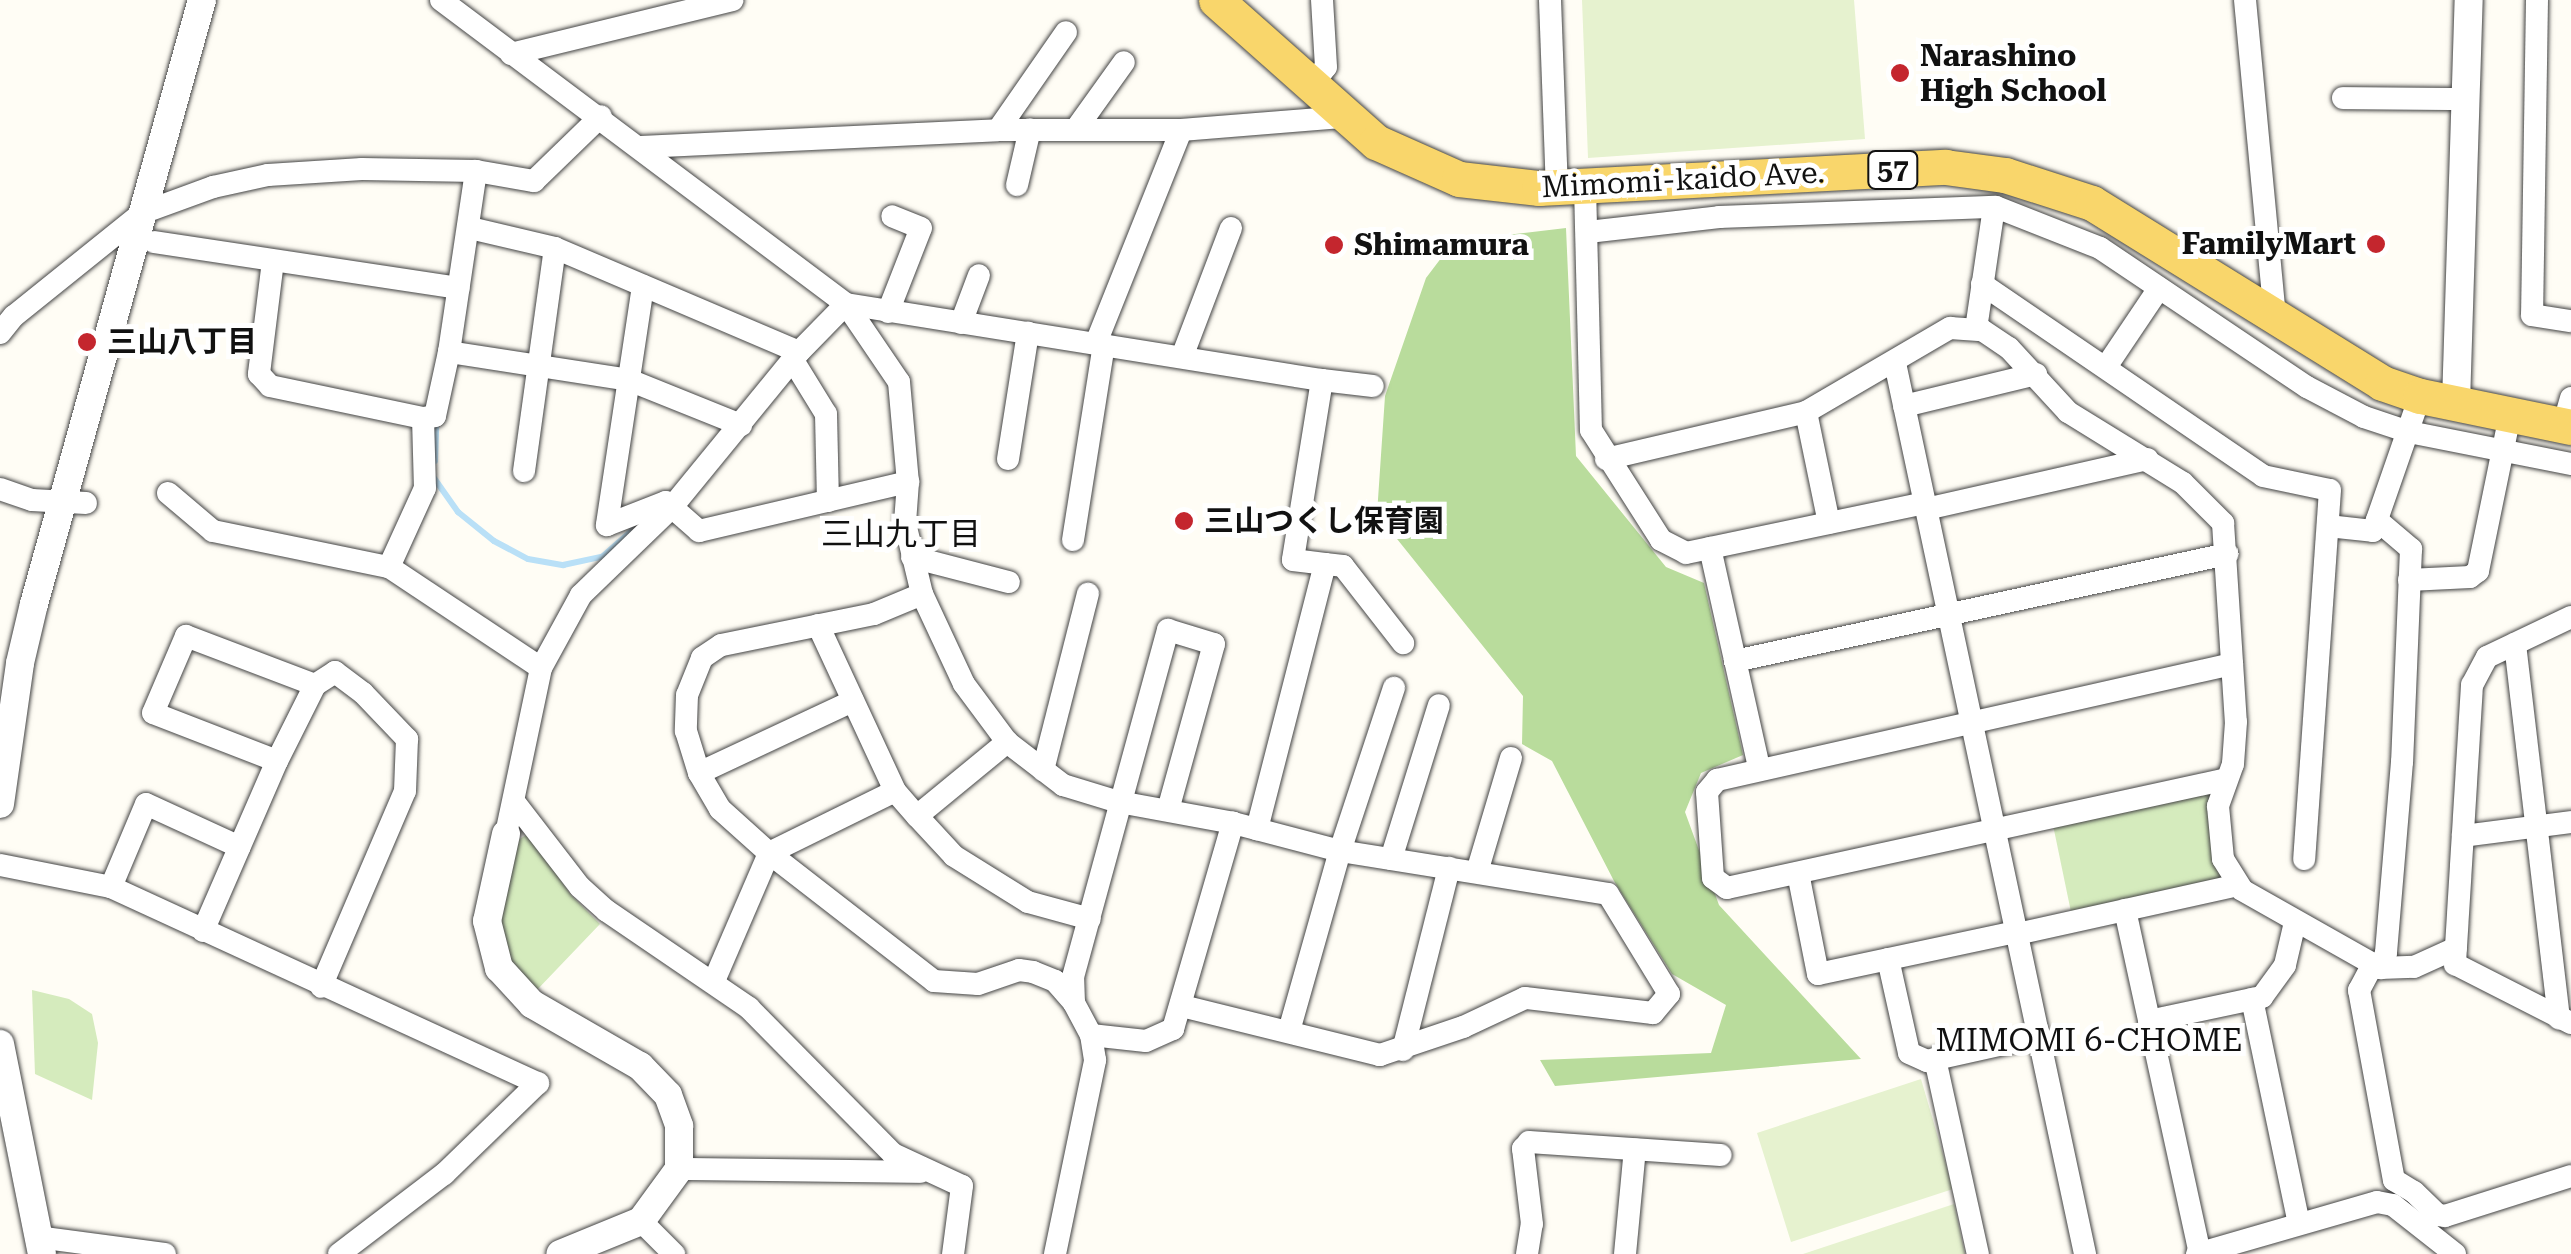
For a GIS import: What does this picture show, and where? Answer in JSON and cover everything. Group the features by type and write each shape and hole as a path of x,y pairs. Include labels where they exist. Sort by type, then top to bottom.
{"main road":[{"name":"Mimomi-kaido Ave.","path":"1216,0 1344,118 1402,157 1459,179 1500,187 1571,187 1945,167 2006,174 2092,203 2352,368 2420,396 2510,415 2568,417"}],"street":[{"path":"0,804 20,662 75,500 142,213 202,0"},
{"path":"441,0 601,116 655,162 846,304 900,382 908,482 905,523 922,594 964,684 1007,742 1063,786 1120,802 1233,823 1340,851 1608,894 1668,994 1653,1013 1525,998 1403,1050 1380,1055 1182,1006"},
{"path":"511,54 733,0"},
{"path":"1310,88 1326,67 1322,0"},
{"path":"1550,0 1571,187 1588,232 1591,430 1660,540 1686,552 2147,459"},
{"path":"2244,0 2275,316"},
{"path":"2456,404 2469,0"},
{"path":"2538,0 2532,315 2571,321"},
{"path":"998,130 1066,32"},
{"path":"1076,128 1124,62"},
{"path":"2343,98 2466,99"},
{"path":"0,333 14,316 142,213 213,187 268,176 362,169 476,172 534,181 601,116"},
{"path":"641,147 998,130 1181,130 1344,118"},
{"path":"1017,185 1030,130"},
{"path":"1073,540 1100,344 1181,130"},
{"path":"273,260 259,374 270,386 423,418 435,416 460,288 476,172"},
{"path":"1588,232 1719,217 1994,207 2100,248 2306,387 2364,417 2410,432 2571,464"},
{"path":"1976,328 1994,207"},
{"path":"888,312 920,228 892,216"},
{"path":"470,228 555,248 796,357 826,414 828,501"},
{"path":"1182,357 1230,228"},
{"path":"154,242 460,288"},
{"path":"524,472 555,248"},
{"path":"961,322 979,274"},
{"path":"1982,284 2264,476 2330,490 2304,859"},
{"path":"643,286 607,525 656,502 672,507 699,531 908,482"},
{"path":"2106,367 2159,288"},
{"path":"846,304 1373,386"},
{"path":"560,1254 641,1221 679,1169 679,1126 668,1095 640,1066 532,1004 509,982 492,955 487,921 515,803 540,668 581,595 672,507 796,357 846,304"},
{"path":"1606,459 1806,412 1950,328 1976,328 2009,348 2068,412 2183,483 2224,522 2236,722 2233,764 2218,806 2223,859 2238,886 2377,966 2414,967 2456,948"},
{"path":"1008,458 1028,333"},
{"path":"449,352 629,380 742,425"},
{"path":"1895,363 2085,1254"},
{"path":"1904,406 2036,374"},
{"path":"1322,380 1293,560 1343,566 1403,643"},
{"path":"2328,526 2373,531 2420,396"},
{"path":"1806,412 1829,523"},
{"path":"2408,580 2470,577 2478,571 2510,415"},
{"path":"389,567 426,488 423,418"},
{"path":"0,489 32,500 75,500"},
{"path":"168,493 213,531 304,546 389,567 540,668"},
{"path":"2377,520 2411,548 2402,762 2386,953 2360,990 2398,1195 2455,1254"},
{"path":"1710,548 1759,768"},
{"path":"1735,660 2227,554"},
{"path":"912,557 1009,582"},
{"path":"1257,829 1326,564"},
{"path":"922,594 874,614 721,645 702,658 687,695 686,731 699,772 720,809 769,853 934,981 978,984 1019,970 1055,981 1074,1003 1091,1035 1095,1060 1055,1254"},
{"path":"1043,770 1088,594"},
{"path":"2565,1020 2454,964 2472,684 2487,658 2571,617"},
{"path":"818,625 896,791 954,856 1028,902 1090,919"},
{"path":"1074,1003 1073,977 1168,630 1214,644 1168,810"},
{"path":"276,761 153,713 186,636 315,685"},
{"path":"2515,644 2536,827 2565,1020"},
{"path":"2227,778 1727,888 1714,878 1707,792 1718,780 2232,664"},
{"path":"203,931 276,761 315,685 334,672 363,693 407,739 405,791 321,986"},
{"path":"1289,1031 1340,851 1394,688"},
{"path":"699,772 853,701"},
{"path":"1391,859 1439,706"},
{"path":"917,816 1007,742"},
{"path":"1477,872 1511,758"},
{"path":"714,981 769,853 896,791"},
{"path":"515,803 580,887 606,912 714,981 775,1030 893,1154 962,1186 964,1194 952,1254"},
{"path":"111,887 146,804 240,847"},
{"path":"2463,836 2571,822"},
{"path":"1091,1035 1146,1041 1173,1029 1233,823"},
{"path":"0,865 111,887 538,1082 444,1174 340,1254"},
{"path":"1403,1050 1449,868"},
{"path":"1798,873 1818,974 2238,886"},
{"path":"2124,910 2198,1254 2398,1195 2446,1216 2569,1185"},
{"path":"2149,1021 2262,997 2277,981 2295,922"},
{"path":"1888,959 1908,1053 1927,1061 2038,1036"},
{"path":"2252,999 2300,1223"},
{"path":"0,1044 40,1246 165,1254"},
{"path":"1935,1059 1978,1254"},
{"path":"1527,1254 1532,1224 1523,1149 1529,1142 1722,1155"},
{"path":"1625,1254 1635,1149"},
{"path":"679,1169 926,1172"},
{"path":"641,1221 674,1254"}],"green space":[{"path":"1582,0 1854,0 1865,139 1588,158"},
{"path":"1566,228 1576,456 1666,567 1704,583 1743,755 1701,773 1685,812 1719,905 1861,1059 1555,1086 1540,1060 1711,1053 1726,1005 1672,974 1614,881 1552,761 1522,744 1523,696 1377,514 1385,396 1426,278 1454,241"},
{"path":"2213,790 2225,881 2071,912 2053,825"},
{"path":"528,834 571,895 600,924 535,992 515,973 496,924 513,843"},
{"path":"32,990 69,999 92,1014 98,1043 92,1100 35,1074"},
{"path":"1921,1079 1953,1189 1791,1242 1757,1133"},
{"path":"1954,1204 1965,1254 1803,1254"}],"waterway":[{"path":"435,461 436,427"},
{"path":"434,478 458,512 494,541 528,559 563,565 602,557 636,527"}],"place":[{"name":"Narashino High School","path":"1900,73"},
{"name":"FamilyMart","path":"2376,244"},
{"name":"Shimamura","path":"1334,245"},
{"name":"三山八丁目","path":"87,342"},
{"name":"三山つくし保育園","path":"1184,521"}],"district":[{"name":"三山九丁目","path":"901,534"},
{"name":"MIMOMI 6-CHOME","path":"2089,1040"}]}
